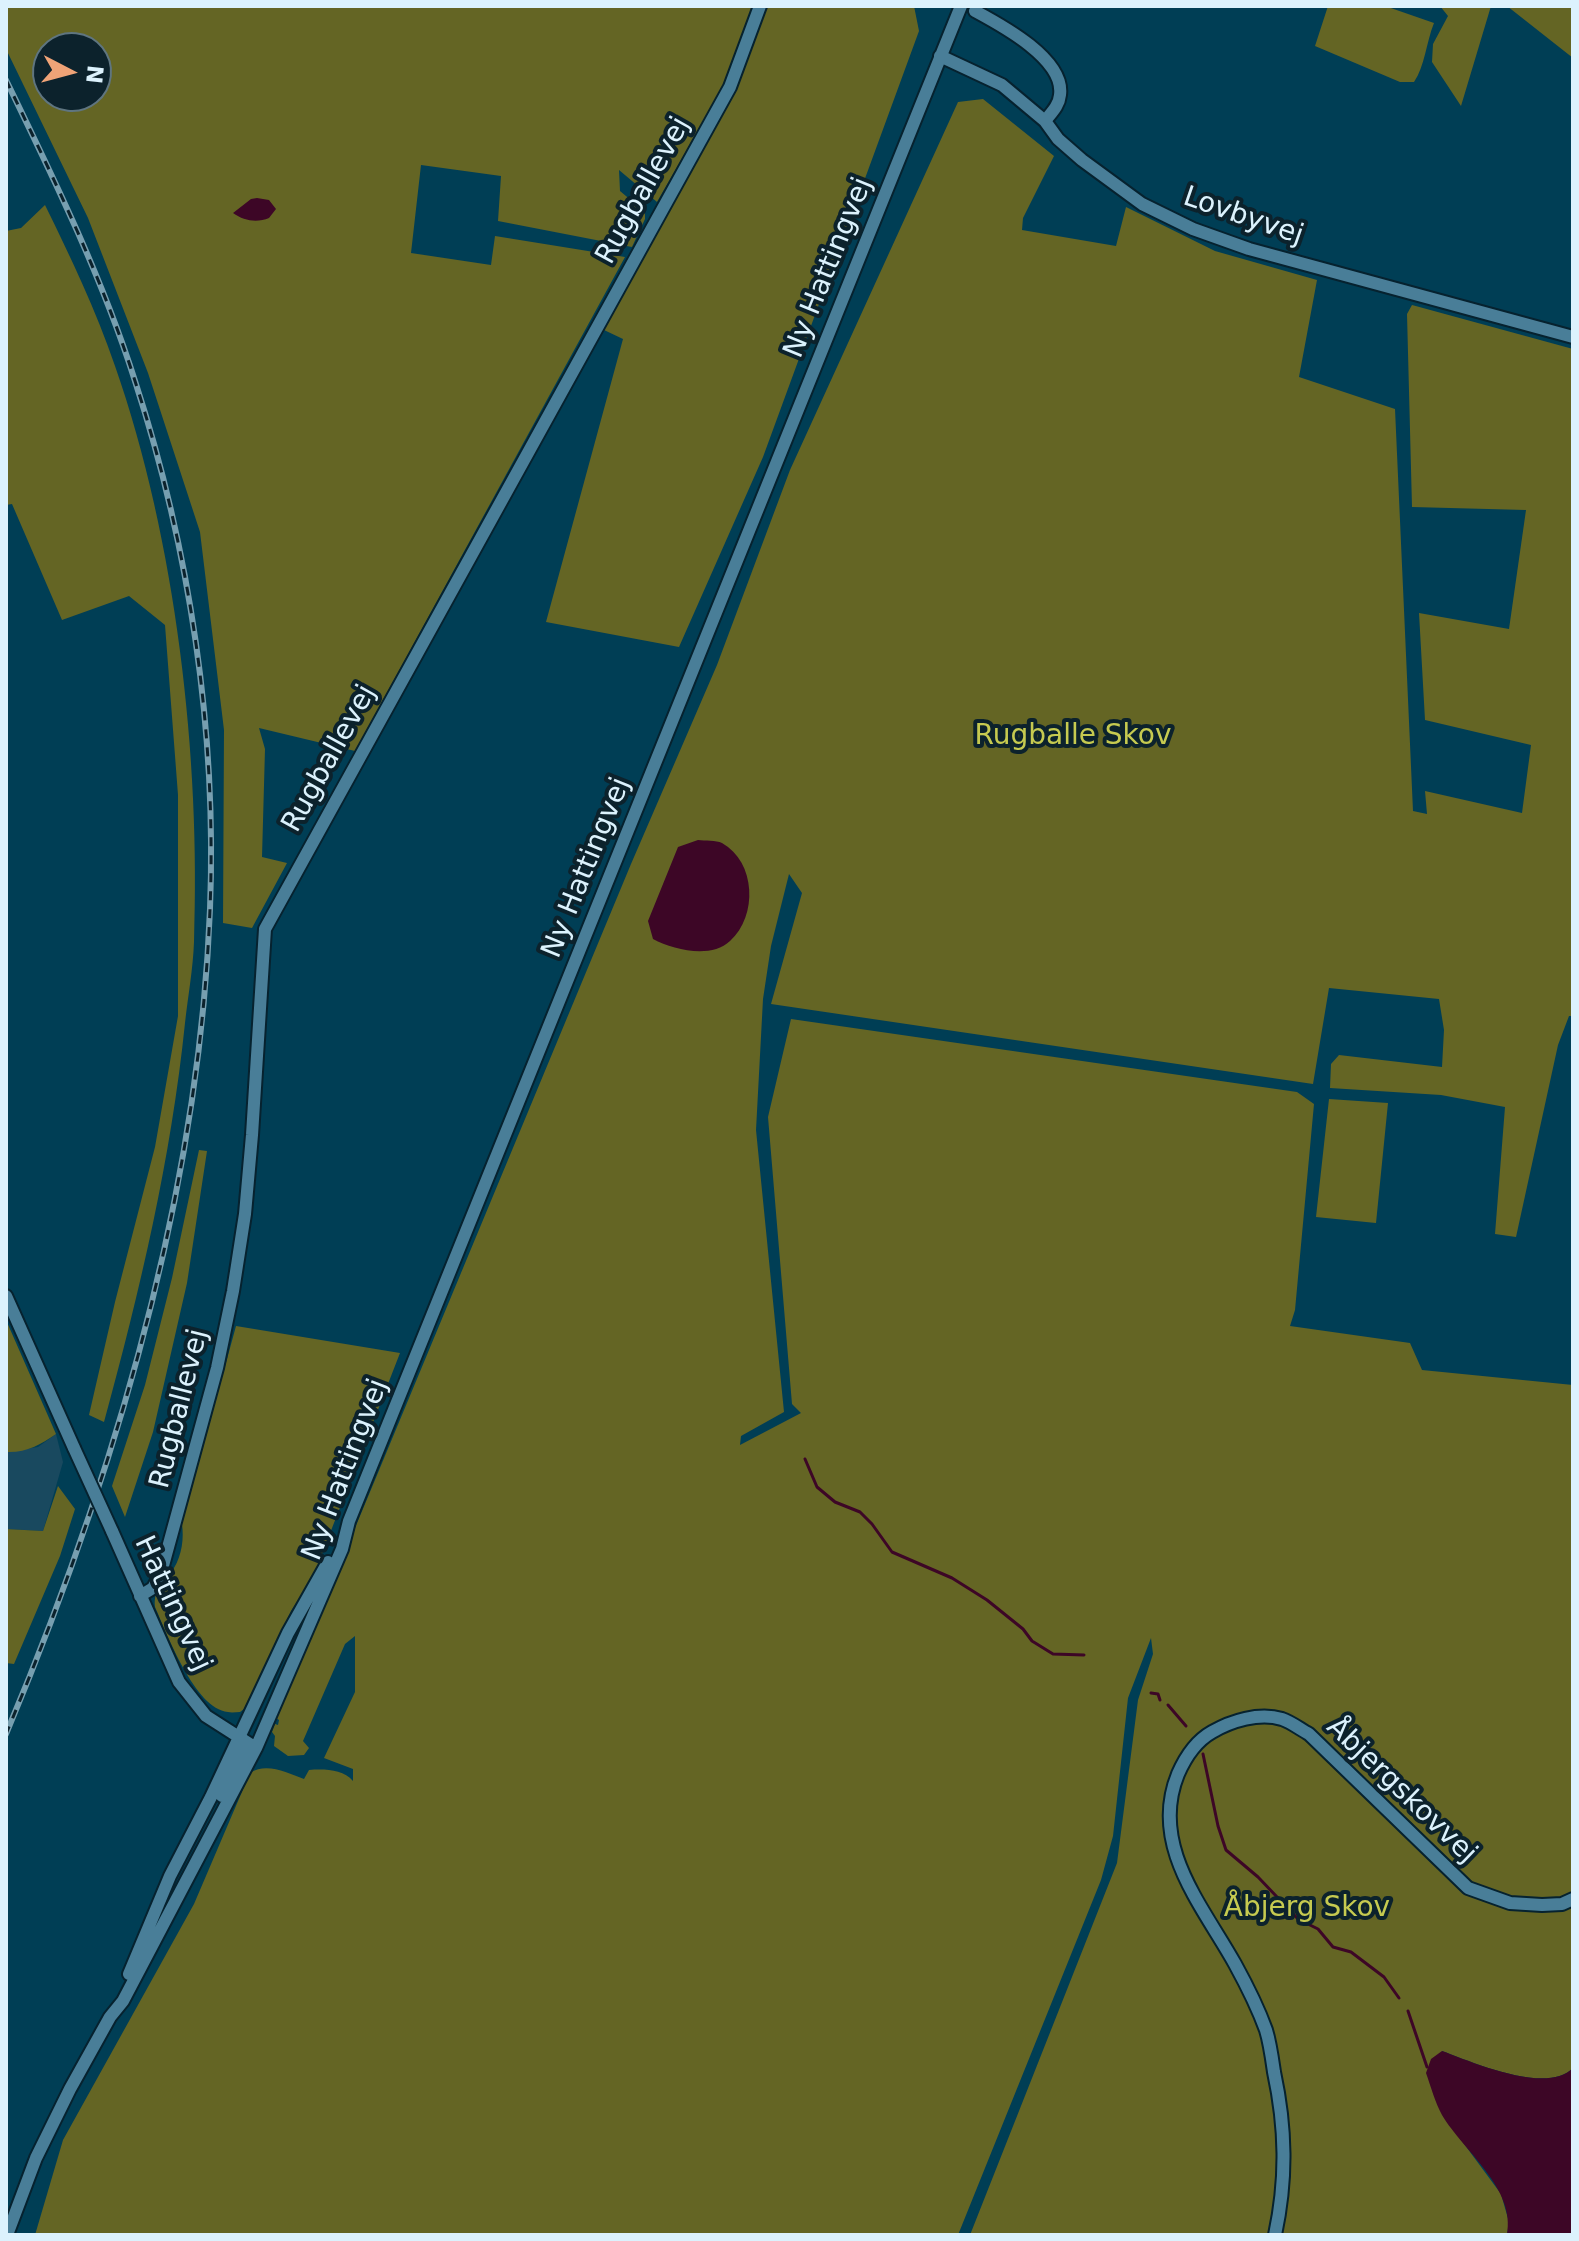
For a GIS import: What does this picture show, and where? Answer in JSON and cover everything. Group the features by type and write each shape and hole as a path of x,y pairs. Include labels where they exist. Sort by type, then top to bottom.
{"street":[{"name":"Rugballevej","path":"140,1596 153,1588 161,1573 217,1368 233,1291 251,1151 265,929 730,87 760,6"},
{"name":"Ny Hattingvej","path":"256,1748 335,1565 349,1521 961,6"},
{"path":"975,11 1008,28 1049,63 1057,74 1061,92 1057,106 1045,121"},
{"name":"Lovbyvej","path":"940,56 1002,85 1045,121 1058,139 1082,160 1142,204 1193,229 1249,249 1573,337"},
{"name":"Hattingvej","path":"6,1296 179,1682 206,1716 256,1748"},
{"path":"7,2235 36,2158 110,2017 170,1876 288,1633 349,1521"},
{"name":"Åbjergskovvej","path":"1275,2235 1283,2196 1285,2157 1281,2106 1266,2031 1236,1965 1192,1895 1171,1844 1169,1813 1175,1782 1184,1761 1204,1736 1229,1722 1252,1718 1281,1719 1309,1734 1468,1888 1510,1903 1562,1904 1573,1899"},
{"path":"187,1881 200,1842 242,1756 239,1739"},
{"path":"110,2017 123,2001 256,1748"}],"shaded area":[{"path":"251,199 269,200 276,209 269,218 251,220 233,213"},
{"path":"698,840 722,843 742,863 747,876 749,904 739,930 730,941 713,950 692,951 653,939 648,921 678,847"},
{"path":"56,1434 63,1462 43,1531 6,1529 6,1452 38,1447"},
{"path":"1442,2051 1509,2074 1528,2077 1561,2075 1573,2068 1573,2235 1507,2235 1508,2218 1496,2186 1451,2129 1433,2094 1426,2073 1431,2059"}],"green space":[{"path":"6,6 753,6 730,74 657,202 619,170 620,191 645,212 645,219 632,247 498,221 501,176 421,165 411,253 491,265 495,236 625,257 355,751 259,728 265,749 262,857 287,863 252,928 223,923 224,730 200,532 148,373 88,218 37,112 112,112 112,32 32,32 32,103 6,49"},
{"path":"764,6 914,6 919,31 763,457 679,647 546,622 623,339 604,330 737,83"},
{"path":"1328,6 1385,6 1434,23 1421,69 1414,82 1400,82 1315,46"},
{"path":"1440,6 1491,6 1461,106 1432,62 1433,44 1448,16"},
{"path":"1507,6 1573,6 1573,58"},
{"path":"983,99 1054,156 1023,218 1022,230 1116,246 1126,207 1215,251 1317,280 1299,377 1395,409 1413,811 1427,814 1425,791 1522,813 1531,745 1425,720 1419,613 1509,629 1526,510 1412,507 1407,314 1412,305 1573,349 1573,1016 1569,1016 1558,1045 1516,1237 1495,1234 1505,1107 1441,1095 1330,1088 1331,1064 1339,1055 1442,1067 1444,1030 1439,999 1329,988 1313,1084 771,1004 802,893 789,874 771,946 763,999 756,1130 784,1412 741,1436 740,1445 801,1413 792,1404 768,1117 791,1019 1297,1092 1314,1104 1295,1310 1290,1326 1410,1343 1422,1370 1573,1385 1573,2068 1546,2078 1528,2077 1509,2074 1442,2051 1442,2114 1501,2194 1509,2222 1507,2235 970,2235 1117,1863 1138,1700 1153,1654 1151,1638 1128,1698 1113,1836 1101,1880 958,2235 35,2235 63,2140 194,1904 250,1773 270,1768 304,1779 309,1770 327,1770 344,1774 353,1781 353,1769 324,1758 355,1692 355,1636 345,1644 303,1741 309,1748 304,1755 288,1756 274,1746 275,1736 272,1732 279,1720 276,1718 631,864 717,665 790,470 958,102"},
{"path":"45,205 108,345 136,433 154,504 180,650 193,799 194,942 172,1124 153,1224 104,1422 89,1415 155,1147 178,1016 178,795 165,625 129,596 62,620 12,504 6,505 6,231 21,228"},
{"path":"1329,1099 1388,1103 1376,1223 1316,1217"},
{"path":"199,1150 207,1151 187,1283 153,1432 125,1517 112,1486 145,1385"},
{"path":"6,1320 56,1434 32,1448 13,1452 6,1452"},
{"path":"236,1326 400,1353 313,1577 291,1611 244,1709 228,1712 216,1708 194,1685 167,1634 155,1600 158,1589 174,1568 181,1552 182,1524"},
{"path":"58,1486 75,1509 60,1556 14,1664 6,1663 6,1529 43,1531"}],"waterway":[{"path":"805,1459 817,1487 835,1502 860,1512 892,1552 952,1578 987,1600 1023,1629 1032,1641 1053,1654 1084,1655"},
{"path":"1151,1693 1158,1694 1160,1700"},
{"path":"1168,1705 1186,1726"},
{"path":"1203,1754 1226,1850 1258,1877 1298,1919 1318,1929 1333,1947 1351,1952 1384,1977 1399,1998"},
{"path":"1408,2011 1427,2067"}],"railway":[{"path":"6,80 92,266 122,342 154,445 171,510 196,642 204,709 211,842 203,1015 189,1120 169,1226 145,1330 116,1434 46,1636 6,1734"}],"park label":[{"name":"Rugballe Skov","path":"1073,737"},
{"name":"Åbjerg Skov","path":"1307,1909"}]}
